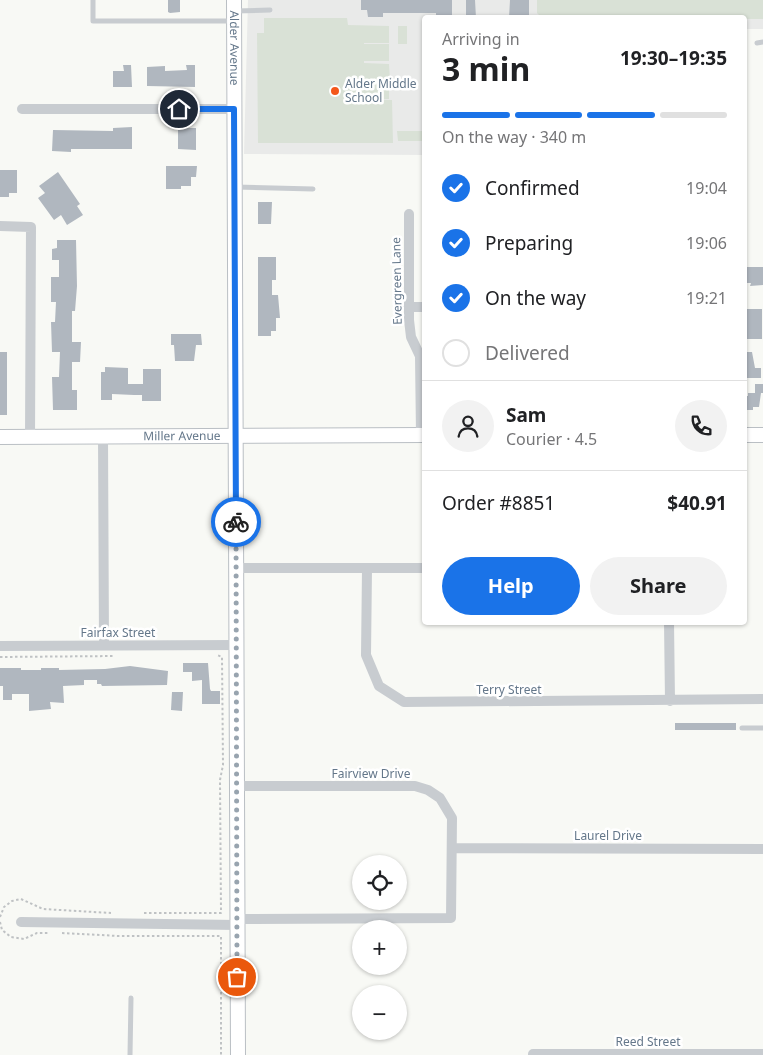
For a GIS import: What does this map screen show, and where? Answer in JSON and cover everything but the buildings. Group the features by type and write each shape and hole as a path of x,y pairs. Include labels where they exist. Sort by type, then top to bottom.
{"main road":[{"name":"Alder Avenue","path":"234,11 238,1055"},
{"name":"Miller Avenue","path":"0,437 422,435"},
{"path":"747,435 763,435"}],"street":[{"path":"22,109 234,109"},
{"name":"Evergreen Lane","path":"409,214 408,307 411,337 420,356 422,409"},
{"path":"0,226 31,227 30,437"},
{"path":"408,307 422,307"},
{"path":"103,437 104,645"},
{"path":"236,568 422,568"},
{"name":"Terry Street","path":"367,569 366,655 379,686 404,702 763,699"},
{"path":"669,625 670,701"},
{"name":"Fairfax Street","path":"0,646 236,645"},
{"name":"Fairview Drive","path":"237,786 415,786 428,790 440,798 452,818 451,918 237,922"},
{"name":"Laurel Drive","path":"452,848 763,849"},
{"path":"21,922 237,922"},
{"name":"Reed Street","path":"533,1054 763,1054"}],"lane":[{"path":"93,0 93,21 270,10"},
{"path":"757,43 763,42"},
{"path":"235,187 313,189"},
{"path":"742,728 763,728"},
{"path":"130,1055 131,998"}],"path":[{"path":"144,913 221,912 220,780 223,765 222,658 219,655 211,655"},
{"path":"0,656 122,656"},
{"path":"0,917 4,907 12,901 21,899 43,909 116,913"},
{"path":"0,922 2,930 11,937 24,939 37,933 54,932 119,936 221,936 221,1055"}],"shaded area":[{"name":"Alder Middle School","path":"248,0 763,0 763,29 747,29 747,15 422,15 422,155 244,154"},
{"path":"537,0 763,0 763,19 747,19 747,15 539,15 537,13"},
{"path":"264,18 347,18 348,25 389,26 389,43 364,44 389,44 389,61 364,61 364,63 389,64 390,80 364,80 364,82 389,83 389,99 364,100 392,100 393,143 258,143 257,33 264,33"},
{"path":"398,26 407,26 407,44 398,44"},
{"path":"397,131 422,131 422,141 398,141"}],"way so far":[{"path":"236,522 237,977"}],"place":[{"name":"Alder Middle School","path":"335,91"}],"route":[{"path":"179,109 234,109 236,522"}]}
